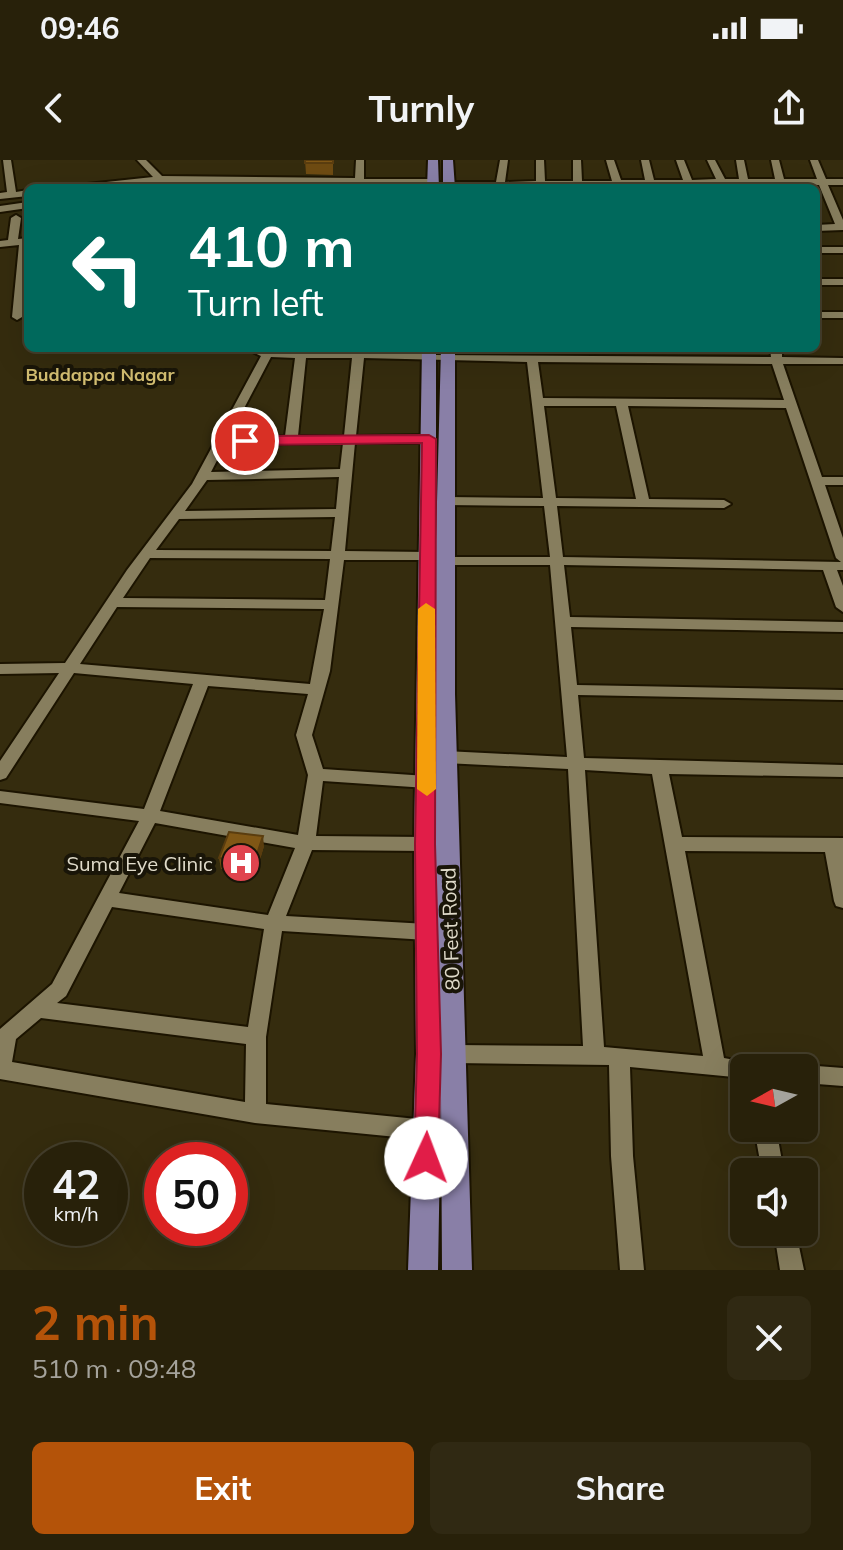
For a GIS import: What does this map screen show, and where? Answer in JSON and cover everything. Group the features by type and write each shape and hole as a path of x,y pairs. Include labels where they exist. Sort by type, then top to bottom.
{"main road":[{"path":"433,160 433,184"},
{"path":"448,160 449,184"},
{"name":"80 Feet Road","path":"437,352 429,439 445,757 457,1270"},
{"name":"80 Feet Road","path":"423,1270 427,1130 425,844 436,558 447,501 437,352"}],"street":[{"path":"7,160 12,195"},
{"path":"141,160 158,183 373,184"},
{"path":"359,182 360,160"},
{"path":"500,184 504,160"},
{"path":"540,160 541,184"},
{"path":"577,160 578,183"},
{"path":"610,160 617,183"},
{"path":"645,160 650,184"},
{"path":"680,160 690,184"},
{"path":"711,160 722,182"},
{"path":"738,184 740,160"},
{"path":"775,160 781,184"},
{"path":"814,160 842,227 820,228"},
{"path":"701,184 843,182"},
{"path":"560,184 634,184"},
{"path":"0,196 24,194"},
{"path":"0,209 24,206"},
{"path":"0,219 24,217"},
{"path":"6,244 16,218"},
{"path":"820,250 843,250"},
{"path":"820,282 843,282"},
{"path":"0,317 23,317 24,296"},
{"path":"820,315 843,315"},
{"path":"261,352 339,352"},
{"path":"255,1113 256,1037 274,923 306,843 316,775 304,735 317,690 332,605 358,352"},
{"path":"437,352 843,353"},
{"path":"437,352 532,360 707,354"},
{"path":"0,774 113,602 203,476 267,354"},
{"path":"291,440 301,354"},
{"path":"776,354 843,361"},
{"path":"776,354 817,481 836,516 843,607"},
{"path":"532,360 557,561 581,813 594,1055"},
{"path":"538,402 791,404"},
{"path":"621,403 643,502"},
{"path":"222,441 429,439"},
{"path":"203,476 346,473"},
{"path":"817,481 843,481"},
{"path":"447,501 724,504"},
{"path":"176,515 341,513"},
{"path":"146,554 838,563"},
{"path":"113,602 332,605"},
{"path":"563,622 843,627"},
{"path":"0,669 70,668 317,690"},
{"path":"202,680 150,816 109,899 59,990 4,1033 0,1070 255,1113 427,1130"},
{"path":"569,690 843,695"},
{"path":"445,757 659,768 843,771"},
{"path":"659,768 715,1065"},
{"path":"316,775 427,782"},
{"path":"0,797 150,816 306,843 425,844"},
{"path":"675,844 838,845 843,901"},
{"path":"109,899 274,923 427,932"},
{"path":"37,1009 256,1037"},
{"path":"454,1054 594,1055 730,1067"},
{"path":"619,1058 622,1156 632,1270"},
{"path":"818,1075 843,1077"},
{"path":"788,1246 792,1270"}],"building":[{"path":"305,160 333,160 333,163 305,163"},
{"path":"229,832 263,836 254,863 219,858"}],"slow traffic":[{"path":"426,609 427,789"}],"place":[{"name":"Suma Eye Clinic","path":"241,863"}],"district":[{"name":"Buddappa Nagar","path":"100,374"}],"route":[{"path":"245,441 429,439 425,844 429,1054 426,1158"}]}
